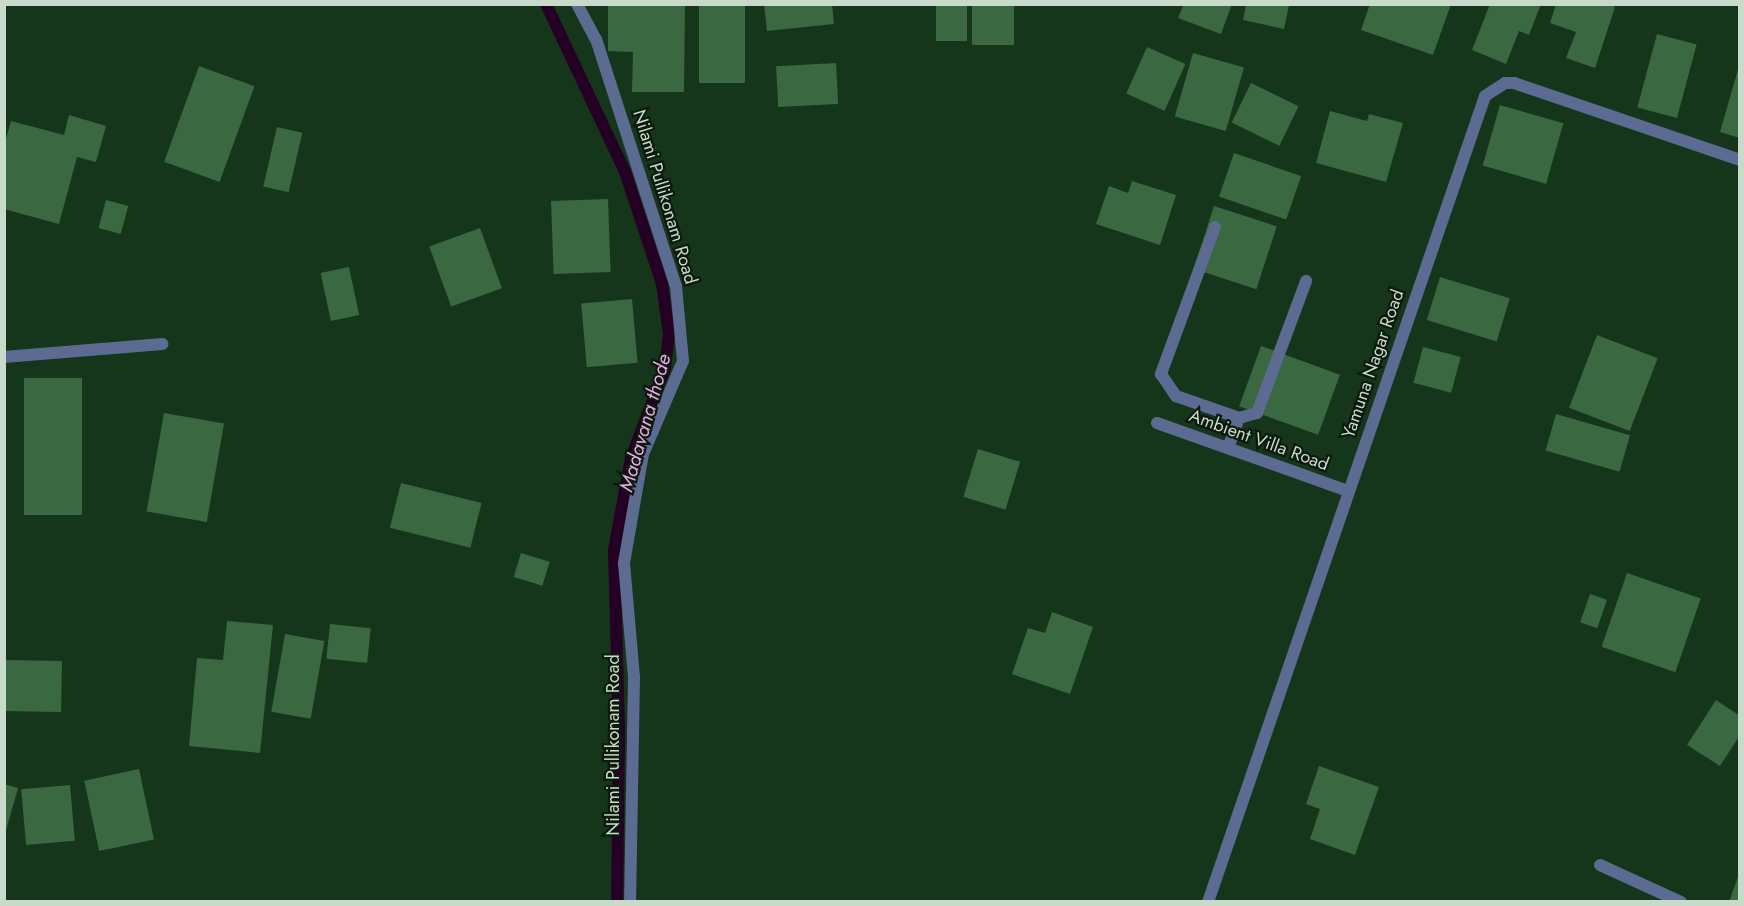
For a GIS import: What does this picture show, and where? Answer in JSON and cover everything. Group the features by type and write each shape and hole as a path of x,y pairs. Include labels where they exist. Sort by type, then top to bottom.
{"street":[{"name":"Nilami Pullikonam Road","path":"577,4 596,39 676,286 683,362 643,454 624,563 634,677 630,902"},
{"name":"Yamuna Nagar Road","path":"1208,902 1479,108 1490,92 1505,82 1514,83 1740,160"},
{"path":"1215,227 1161,374 1176,396 1239,418 1257,413 1306,281"},
{"path":"4,357 162,344"},
{"path":"1228,448 1239,418"},
{"name":"Ambient Villa Road","path":"1157,423 1348,491"},
{"path":"1600,865 1681,902"}],"building":[{"path":"608,4 685,4 684,92 632,92 633,52 608,51"},
{"path":"699,4 745,4 745,83 699,83"},
{"path":"764,4 832,4 834,24 767,31"},
{"path":"936,4 967,4 967,41 936,41"},
{"path":"972,4 1014,4 1014,45 972,45"},
{"path":"1184,4 1232,4 1221,34 1178,18"},
{"path":"1370,4 1451,4 1433,55 1361,30"},
{"path":"1490,4 1541,4 1529,35 1519,31 1506,64 1472,50"},
{"path":"1556,4 1607,4 1615,7 1595,68 1566,58 1576,32 1550,23"},
{"path":"1246,5 1289,5 1284,29 1243,20"},
{"path":"1657,34 1697,45 1677,118 1637,107"},
{"path":"1147,47 1185,64 1165,111 1126,94"},
{"path":"1193,53 1244,68 1226,131 1175,116"},
{"path":"836,63 838,104 778,107 776,66"},
{"path":"199,66 254,86 220,182 164,162"},
{"path":"1740,66 1740,138 1720,132"},
{"path":"1251,83 1299,106 1279,146 1232,123"},
{"path":"1500,105 1563,123 1546,184 1483,166"},
{"path":"1330,111 1367,121 1369,114 1403,123 1386,182 1316,163"},
{"path":"69,115 106,126 96,162 77,157 59,224 4,209 4,146 11,121 64,135"},
{"path":"277,127 302,133 289,192 263,186"},
{"path":"1234,153 1301,176 1286,220 1219,196"},
{"path":"1132,181 1176,195 1160,245 1096,224 1109,186 1128,193"},
{"path":"608,199 611,272 554,274 551,201"},
{"path":"106,200 128,206 121,234 98,228"},
{"path":"1214,206 1277,226 1256,289 1194,269"},
{"path":"480,228 502,288 451,307 429,246"},
{"path":"349,267 359,315 331,321 321,273"},
{"path":"1440,277 1510,298 1497,341 1427,320"},
{"path":"632,299 638,363 587,367 581,303"},
{"path":"1597,335 1658,358 1630,431 1569,408"},
{"path":"1261,346 1340,375 1318,435 1239,406"},
{"path":"1423,347 1461,357 1451,393 1413,383"},
{"path":"24,378 82,378 82,515 24,515"},
{"path":"164,413 224,424 207,522 147,511"},
{"path":"1556,414 1630,435 1620,472 1546,451"},
{"path":"978,449 1020,462 1005,510 963,497"},
{"path":"401,483 482,503 470,548 390,528"},
{"path":"521,553 550,562 542,586 514,577"},
{"path":"1627,573 1701,598 1675,672 1602,647"},
{"path":"1590,594 1607,600 1597,628 1580,622"},
{"path":"1052,612 1093,627 1070,694 1012,674 1028,628 1045,633"},
{"path":"227,621 273,625 260,753 189,746 197,658 223,660"},
{"path":"330,624 371,628 367,663 326,659"},
{"path":"285,634 324,641 311,719 271,712"},
{"path":"6,660 62,661 61,712 5,711"},
{"path":"1716,700 1740,716 1740,735 1720,766 1687,745"},
{"path":"1319,766 1379,787 1355,855 1310,839 1320,809 1306,804"},
{"path":"139,769 154,839 99,851 84,781"},
{"path":"4,784 18,788 5,834 4,834"},
{"path":"70,785 75,841 26,845 21,789"},
{"path":"1739,874 1740,902 1729,902"}],"waterway":[{"name":"Madavana thode","path":"546,4 625,172 662,284 669,334 665,368 631,458 614,550 619,725 617,902"}]}
